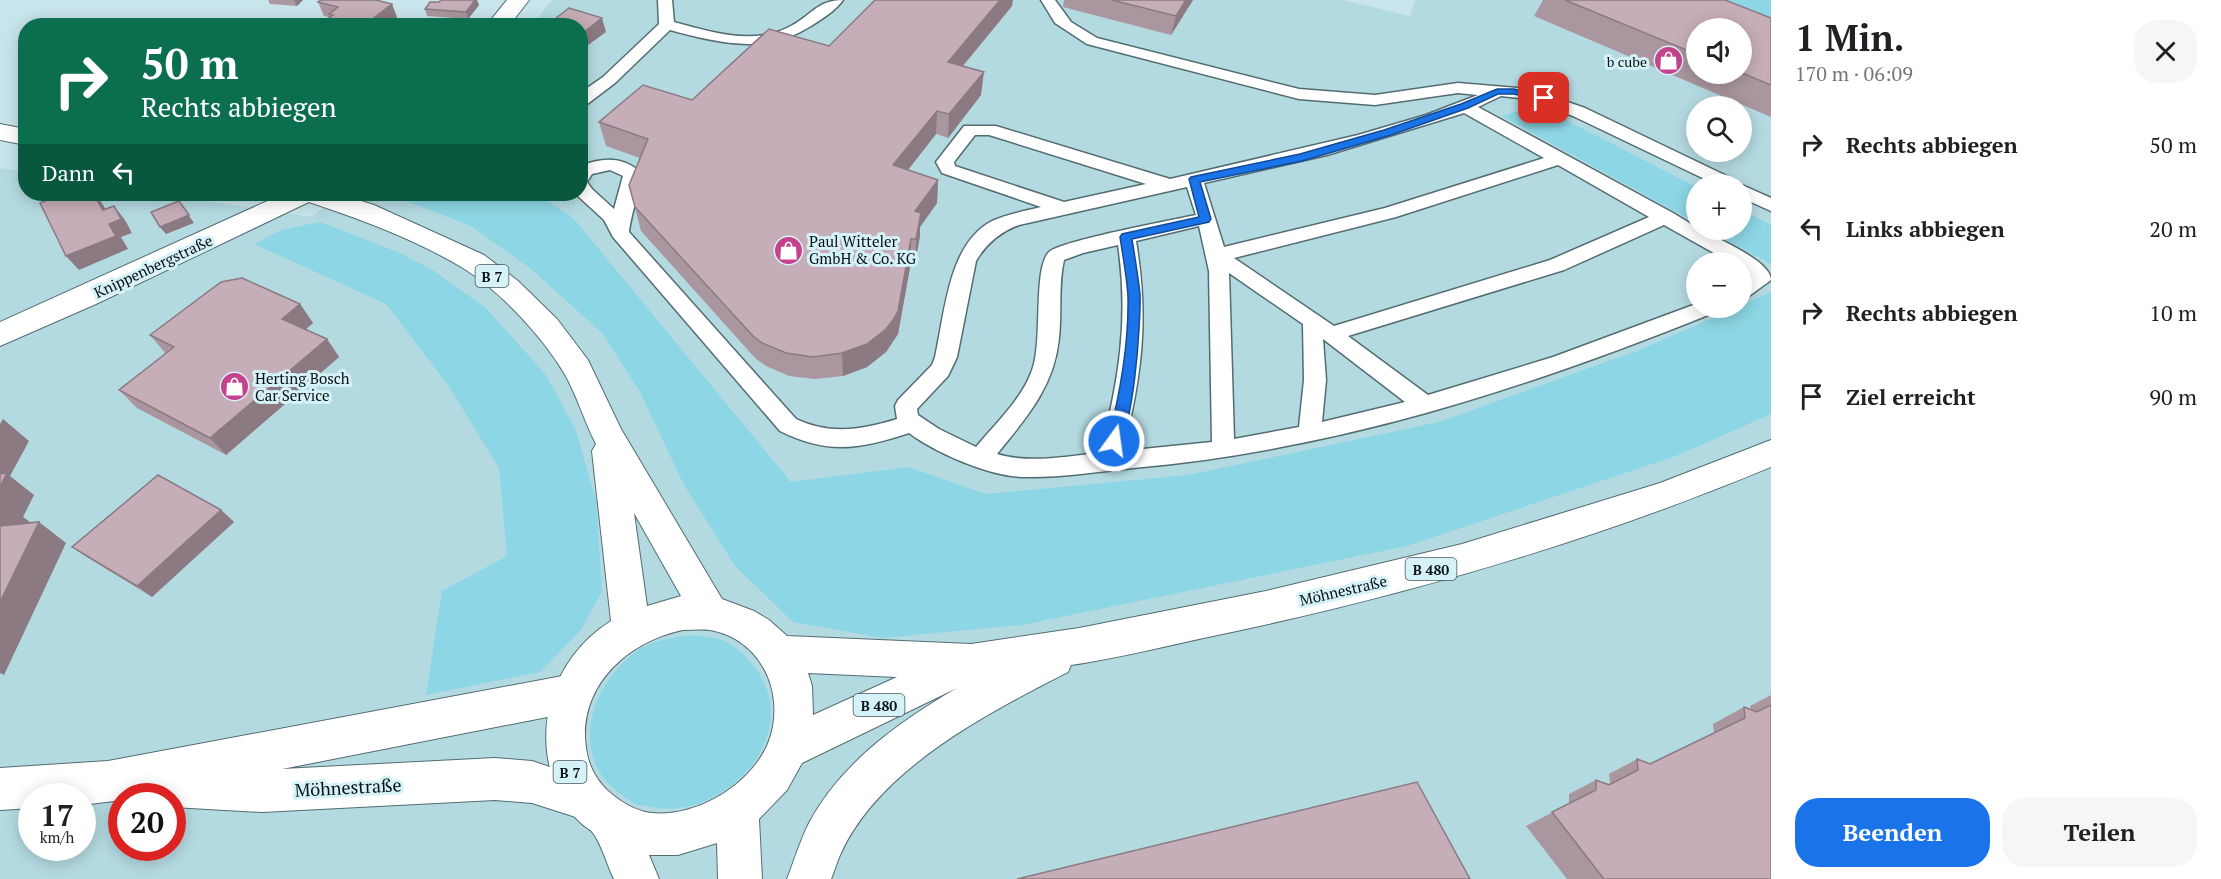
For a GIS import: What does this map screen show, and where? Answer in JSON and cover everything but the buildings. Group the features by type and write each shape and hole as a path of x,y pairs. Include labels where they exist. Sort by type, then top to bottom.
{"main road":[{"path":"503,18 518,0"},
{"path":"0,132 18,135"},
{"name":"Knippenbergstraße","path":"0,335 78,301 289,201"},
{"name":"B 7","path":"333,201 364,211 474,262 508,288 546,327 577,368 607,434 710,613"},
{"name":"B 7","path":"607,434 632,628"},
{"name":"Möhnestraße","path":"1079,646 1266,608 1412,574 1539,537 1667,495 1771,453"},
{"name":"B 7","path":"597,809 632,830 658,834 676,833 712,825 737,812 767,784 788,748 793,723 794,698 788,675 777,654 759,634 736,621 710,613 683,613 657,618 632,628 608,645 587,668 573,693 565,721 565,748 571,775 597,809 637,879"},
{"path":"809,879 825,838 855,793 888,759 938,720 1079,646"},
{"name":"B 480","path":"777,654 971,662 1079,646"},
{"name":"B 480","path":"788,748 971,662"},
{"name":"Möhnestraße","path":"108,782 573,693"},
{"name":"Möhnestraße","path":"0,789 108,782 262,791 495,779 532,782 597,809"},
{"path":"737,812 740,879"}],"lane":[{"path":"665,0 667,25"},
{"path":"667,25 722,39 756,42 774,39 801,28 813,21 836,0"},
{"path":"1048,0 1057,18 1064,25 1092,40 1299,94 1375,100 1458,88 1530,94 1557,103 1708,174"},
{"path":"588,95 609,80 667,25"},
{"path":"1497,92 1388,133 1302,157 1063,208 998,226 976,245 966,261 946,357 940,370 906,406 906,414 912,423 931,435 981,457 1011,467 1036,468 1222,448 1310,434 1424,404 1589,352 1686,316"},
{"path":"1464,106 1729,252"},
{"path":"1063,208 952,171 948,169 945,162 969,130 990,130 1169,185"},
{"path":"1216,255 1288,239 1447,196 1559,159"},
{"path":"588,172 607,164 618,165 632,174 621,215 620,233"},
{"path":"1194,179 1216,255 1222,448"},
{"path":"1752,196 1771,206"},
{"path":"588,197 612,217 620,233 788,425 807,436 840,441 882,433 912,423"},
{"path":"1331,334 1557,265 1666,217"},
{"path":"981,457 1020,411 1042,374 1049,338 1051,273 1054,260 1065,251 1205,219"},
{"path":"1109,461 1127,393 1133,331 1134,296 1126,237"},
{"path":"1216,255 1313,321 1424,404"},
{"path":"1752,267 1761,274 1762,279 1752,286"},
{"path":"1310,434 1314,380 1313,321"}],"shaded area":[{"path":"552,0 1343,0 1410,16 1415,0 1688,0 1732,18 1686,18 1686,84 1752,84 1752,26 1771,34 1771,879 0,879 0,168 18,171 18,201 207,201 311,217 333,201 588,201 588,18 538,18"},
{"path":"1688,0 1771,0 1771,34 1752,26 1752,18 1732,18"},
{"path":"1543,108 1686,182 1686,217 1502,116 1526,109"},
{"path":"407,201 547,201 574,219 791,482 908,467 986,494 1188,475 1439,422 1639,350 1713,318 1752,318 1752,301 1771,292 1771,414 1676,456 1407,546 1022,625 882,638 793,622 735,566 684,485 640,392 603,334 531,269 471,226"},
{"path":"1752,215 1771,225 1771,264 1727,240 1752,240"},
{"path":"320,222 398,252 431,269 486,308 546,375 575,428 596,500 602,591 581,630 540,672 426,695 442,591 507,556 499,468 448,385 386,304 254,244 281,230"},
{"path":"695,635 727,642 741,652 756,669 769,694 771,720 764,745 749,768 729,787 706,801 679,808 638,805 619,793 603,777 594,760 590,741 591,721 597,702 606,683 634,653 655,642"}],"place":[{"name":"b cube","path":"1668,61"},
{"name":"Paul Witteler GmbH & Co. KG","path":"788,250"},
{"name":"Herting Bosch Car Service","path":"234,387"}],"route":[{"path":"1114,441 1127,393 1133,331 1134,296 1126,237 1205,219 1194,179 1302,157 1388,133 1497,92 1530,94 1544,98"}]}
